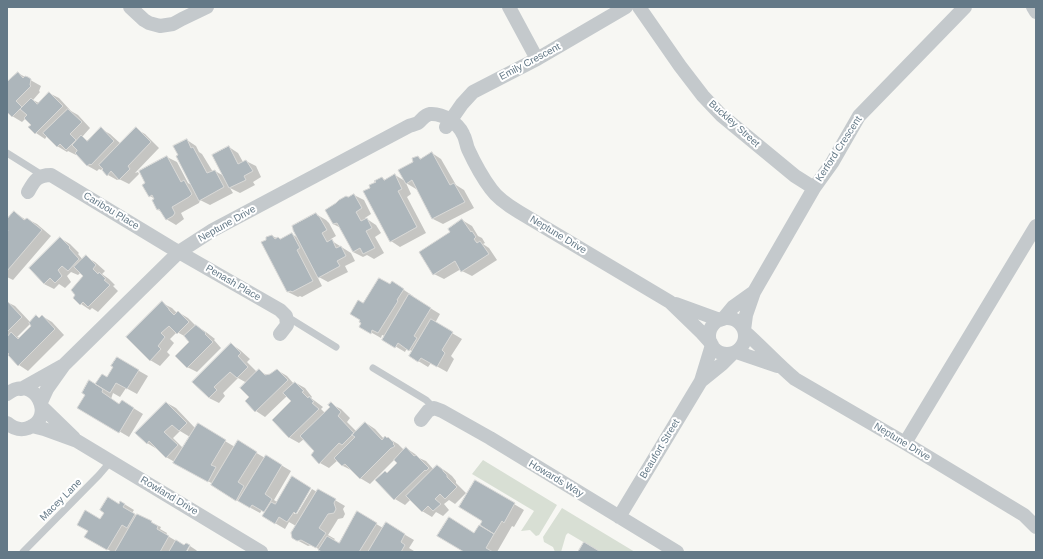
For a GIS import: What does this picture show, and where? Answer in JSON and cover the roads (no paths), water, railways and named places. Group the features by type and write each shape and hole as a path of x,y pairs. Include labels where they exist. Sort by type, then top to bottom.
{"street":[{"path":"132,8 158,16 173,16 182,19 207,7"},
{"path":"509,7 537,59"},
{"name":"Emily Crescent","path":"448,124 462,104 473,92 537,59 626,7"},
{"name":"Buckley Street","path":"639,7 703,96 721,114 795,176 814,188"},
{"name":"Kerford Crescent","path":"744,331 746,315 754,292 814,188 832,163 859,116 965,7"},
{"path":"1033,7 1036,12"},
{"name":"Neptune Drive","path":"32,426 40,418 41,404 47,389 64,365 180,252 196,240 419,122 422,118 430,114 444,117 448,124 459,128 463,134 467,147 491,190 519,212 670,302 722,319"},
{"path":"28,192 36,180 42,175"},
{"name":"Caribou Place","path":"42,175 50,175 180,252"},
{"path":"905,443 1036,226"},
{"name":"Penash Place","path":"180,252 280,310 286,316"},
{"name":"Kerford Crescent","path":"722,319 733,308 754,292"},
{"name":"Neptune Drive","path":"670,302 702,333 711,344"},
{"path":"280,334 287,325 286,316"},
{"path":"722,319 735,320 740,324 744,331 744,344 734,353 721,353 711,344 711,328 722,319"},
{"name":"Neptune Drive","path":"744,331 794,379 1030,517 1036,527"},
{"name":"Beaufort Street","path":"619,517 701,380 711,344"},
{"name":"Neptune Drive","path":"734,353 740,353 781,368"},
{"name":"Beaufort Street","path":"701,380 734,353"},
{"name":"Neptune Drive","path":"13,390 64,365"},
{"name":"Rowland Drive","path":"13,390 28,389 32,391 37,396 41,404 77,441"},
{"path":"420,420 428,411 434,408"},
{"name":"Howards Way","path":"434,408 483,434 677,552"},
{"path":"10,428 24,429 32,426"},
{"name":"Rowland Drive","path":"32,426 77,441 261,552"}],"lane":[{"name":"Caribou Place","path":"7,153 42,175"},
{"name":"Penash Place","path":"286,316 336,346"},
{"name":"Howards Way","path":"372,368 426,400 434,408"},
{"name":"Macey Lane","path":"23,552 111,461"}]}
